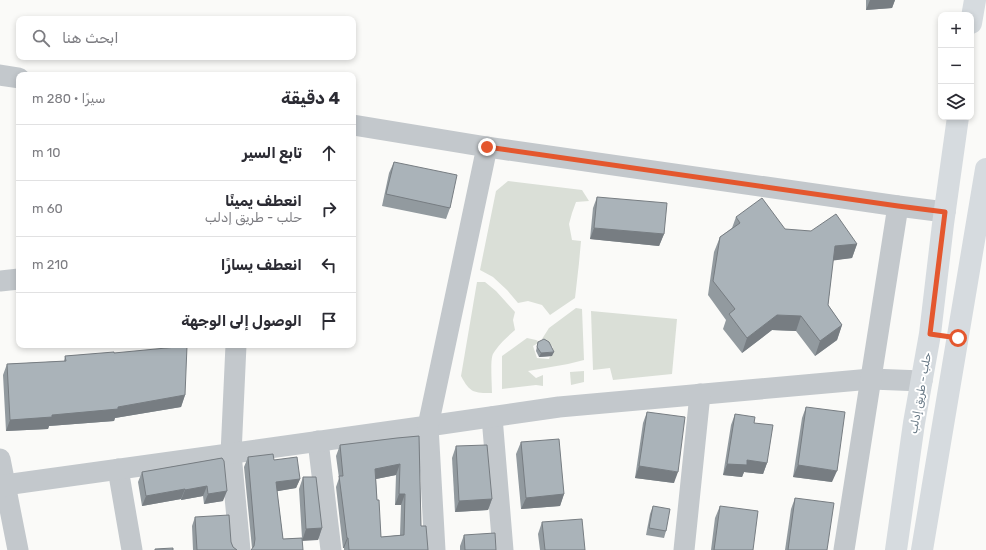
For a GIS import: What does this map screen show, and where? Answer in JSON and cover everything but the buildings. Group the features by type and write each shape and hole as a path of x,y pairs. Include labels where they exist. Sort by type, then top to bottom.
{"main road":[{"path":"973,12 975,0"},
{"name":"حلب - طريق إدلب","path":"896,550 914,422 930,334 958,120"},
{"path":"922,550 986,169"},
{"path":"930,334 958,338"}],"street":[{"path":"0,75 16,78"},
{"path":"356,125 487,147 945,212"},
{"path":"435,550 428,426 487,147"},
{"path":"844,550 898,206"},
{"path":"0,281 16,279"},
{"path":"236,348 230,454 240,550"},
{"path":"2,487 118,469 559,407 871,379 922,381"},
{"path":"684,550 700,394"},
{"path":"492,416 503,550"},
{"path":"318,441 331,550"},
{"path":"0,459 2,487 18,550"},
{"path":"118,469 132,550"}],"shaded area":[{"path":"508,181 582,190 589,201 576,202 569,224 572,240 581,241 575,298 550,315 542,305 528,301 518,303 493,277 480,270 496,191"},
{"path":"477,282 485,282 496,291 515,312 513,320 515,330 500,344 492,357 492,393 473,391 467,386 461,376"},
{"path":"576,308 582,309 584,360 528,371 536,378 543,375 543,386 536,385 502,389 502,356 527,338 540,342 533,346 537,358 549,359 553,347 542,339 549,328"},
{"path":"591,311 677,319 672,374 613,380 610,368 593,370"},
{"path":"584,371 584,382 571,385 570,372"}],"route":[{"path":"487,147 945,212 930,334 958,338"}]}
